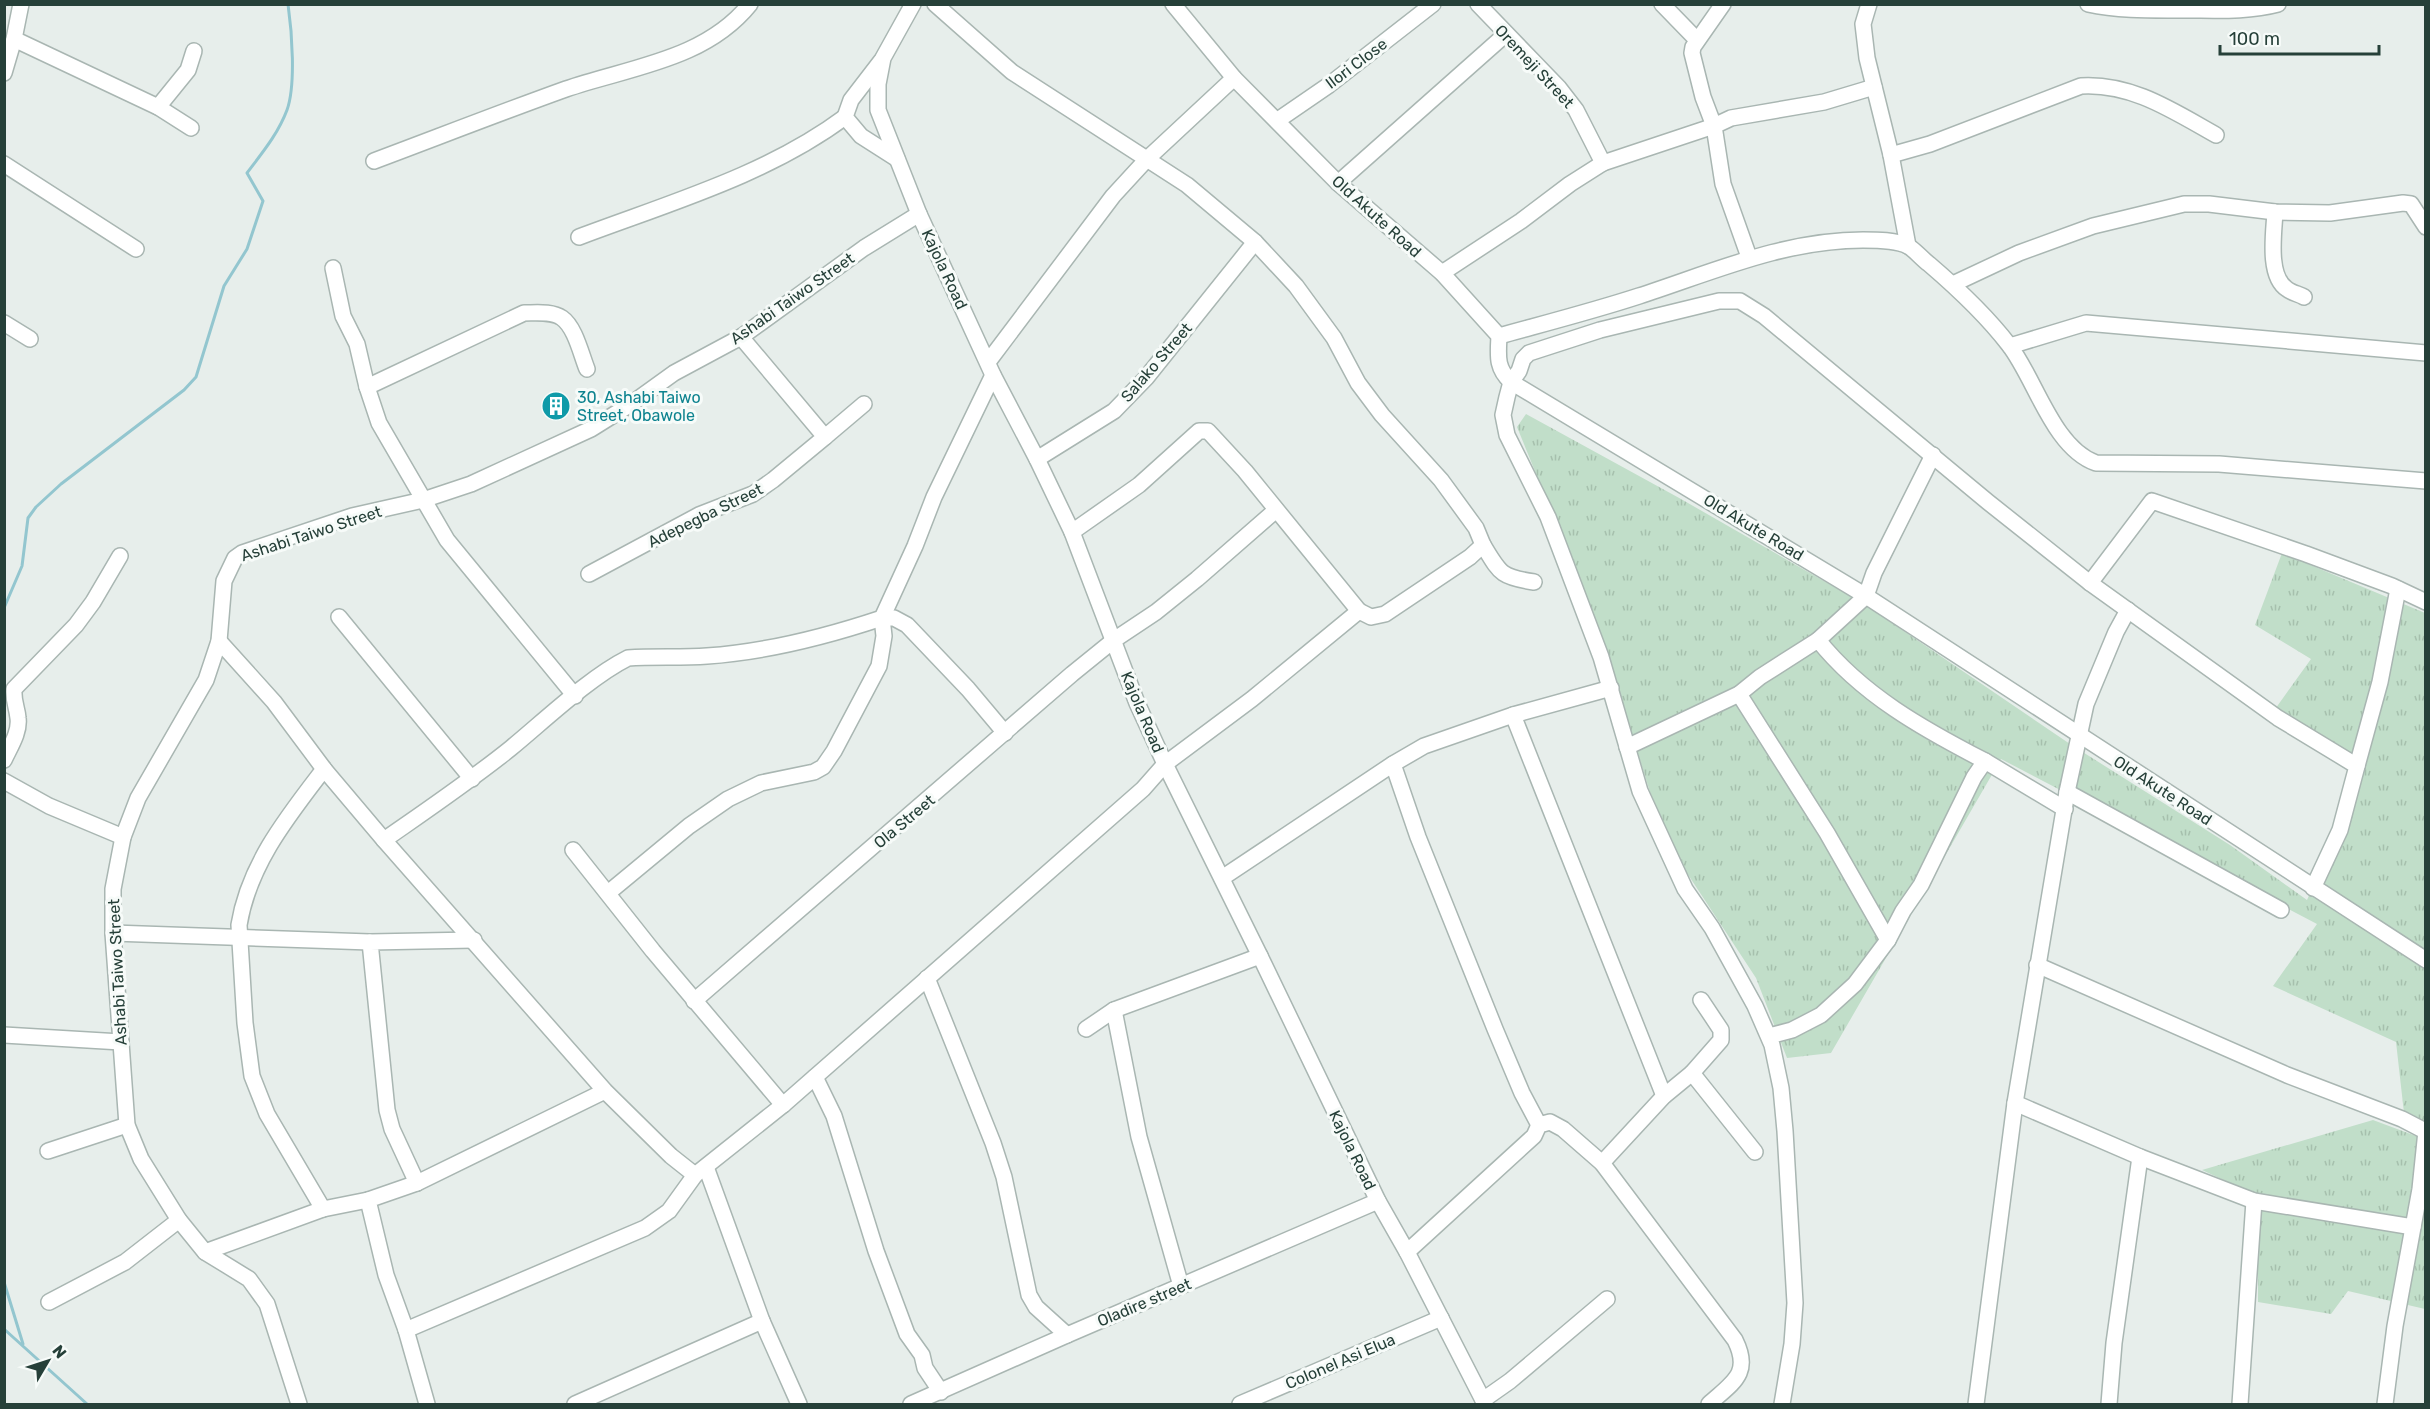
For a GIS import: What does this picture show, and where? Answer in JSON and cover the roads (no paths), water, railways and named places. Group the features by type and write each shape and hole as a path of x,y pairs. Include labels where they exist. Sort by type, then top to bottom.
{"street":[{"path":"4,73 15,39 21,4"},
{"path":"374,161 569,88 690,50 717,36 739,18 750,4"},
{"name":"Kajola Road","path":"913,4 883,58 878,84 878,110 919,214 990,369 1072,532 1137,703 1165,764 1378,1201 1407,1252 1484,1402"},
{"path":"935,4 1012,72 1187,185 1256,243 1296,286 1334,338 1358,383 1382,415 1441,480 1476,528 1482,545 1499,572 1513,579 1534,582"},
{"name":"Old Akute Road","path":"1173,4 1234,78 1338,183 1442,273 1499,336"},
{"name":"Ilori Close","path":"1278,120 1329,85 1433,4"},
{"name":"Oremeji Street","path":"1478,4 1559,88 1570,102 1603,163"},
{"path":"1662,4 1697,40"},
{"path":"1723,4 1708,28 1697,40 1692,53 1703,96 1714,126 1723,184 1749,257"},
{"path":"1869,4 1863,24 1867,58 1891,155 1908,246"},
{"path":"2088,4 2113,10 2243,10 2278,4"},
{"path":"1338,183 1506,34"},
{"path":"15,39 158,107 191,128"},
{"path":"158,107 188,70 194,51"},
{"path":"579,237 728,180 790,151 845,117 851,100 883,58"},
{"path":"608,893 689,826 728,799 761,783 814,772 823,767 834,752 879,666 884,636 882,618 990,369 1078,239 1113,196 1147,159 1234,78"},
{"path":"1891,155 1930,144 2081,86 2099,85 2130,91 2146,97 2216,135"},
{"path":"1442,273 1603,163 1714,126 1731,118 1824,102 1874,87"},
{"path":"845,117 861,136 897,159"},
{"path":"4,165 136,249"},
{"path":"1953,284 2019,253 2093,226 2184,204 2209,204 2275,212 2330,213 2403,203 2412,204 2426,227"},
{"path":"2275,212 2273,253 2275,269 2280,283 2286,289 2304,297"},
{"name":"Ashabi Taiwo Street","path":"299,1404 267,1304 249,1279 205,1252 179,1220 141,1159 127,1125 113,933 113,889 123,837 138,798 206,680 219,641 224,581 235,558 242,553 352,516 423,500 480,480 591,429 674,373 741,337 864,248 919,214"},
{"path":"1511,382 1503,374 1498,364 1499,336 1638,296 1749,257 1809,244 1843,240 1880,240 1908,246 1953,284 2010,346 2045,409 2076,452 2096,463 2219,464 2426,481"},
{"name":"Salako Street","path":"1037,459 1114,411 1146,378 1256,243"},
{"path":"333,268 343,316 357,344 367,387 379,423 447,540 575,696"},
{"path":"1782,1404 1792,1344 1795,1303 1782,1099 1769,1036 1712,928 1685,889 1640,791 1611,687 1548,517 1507,435 1503,415 1511,382 1519,371 1523,359 1529,353 1600,330 1719,301 1740,301 1764,316 1797,342 1826,369 2090,583 2278,718 2357,766"},
{"path":"367,387 524,313 547,313 562,318 571,330 587,369"},
{"path":"4,323 30,339"},
{"path":"2010,346 2086,324 2426,353"},
{"path":"741,337 825,437"},
{"name":"Old Akute Road","path":"1511,382 1866,596 2426,960"},
{"name":"Adepegba Street","path":"589,574 699,515 753,494 864,404"},
{"path":"1072,532 1139,485 1199,431 1208,431 1245,471 1359,610 1371,616 1385,614 1462,563 1482,545"},
{"path":"1627,747 1739,694 1760,677 1818,640 1866,596 1874,573 1933,455"},
{"path":"2090,583 2152,501 2306,554 2426,602"},
{"name":"Ola Street","path":"694,1001 1114,640 1164,605 1276,510"},
{"path":"4,760 18,726 18,716 13,703 14,689 76,624 93,602 120,556"},
{"path":"2313,888 2340,830 2380,682 2398,589"},
{"path":"406,1330 645,1227 669,1211 701,1171 815,1077 1143,789 1165,764 1252,699 1359,610"},
{"path":"1976,1404 2015,1103 2067,792 2086,704 2128,610"},
{"path":"339,617 472,779"},
{"path":"384,840 472,779 575,696 628,658 705,657 754,651 846,630 882,618 894,618 907,625 968,689 1005,733"},
{"path":"1818,640 1868,690 1915,723 1985,761 2065,809"},
{"path":"219,641 274,702 324,768 384,840 605,1091 671,1156 701,1171 762,1321 799,1404"},
{"path":"1222,878 1393,764 1424,746 1513,715 1611,687"},
{"path":"1739,694 1823,826 1888,940"},
{"path":"1513,715 1664,1096"},
{"path":"1769,1036 1792,1030 1821,1015 1855,984 1888,940 1903,911 1921,885 1974,777 1985,761"},
{"path":"1393,764 1418,837 1495,1029 1522,1093 1539,1125"},
{"path":"323,1209 267,1114 252,1076 245,1023 240,938 241,913 263,855 324,768"},
{"path":"4,781 49,806 123,837"},
{"path":"2067,792 2281,910"},
{"path":"573,850 694,1001 783,1105"},
{"path":"113,933 370,942 474,940"},
{"path":"370,942 387,1110 392,1129 417,1183"},
{"path":"1086,1029 1114,1010 1260,956"},
{"path":"2037,965 2287,1075 2402,1119 2425,1131 2425,1150 2395,1326 2385,1404"},
{"path":"927,978 993,1143 1004,1177 1029,1295 1036,1307 1067,1335"},
{"path":"1602,1163 1664,1096 1692,1072 1721,1040 1721,1030 1701,1000"},
{"path":"1114,1010 1139,1137 1181,1286"},
{"path":"4,1035 121,1042"},
{"path":"1692,1072 1755,1152"},
{"path":"815,1077 834,1116 876,1251 907,1334 922,1355 925,1368 941,1392"},
{"path":"205,1252 323,1209 368,1200 417,1183 605,1091"},
{"path":"2015,1103 2140,1157 2254,1201 2413,1227"},
{"path":"1539,1125 1551,1122 1563,1129 1602,1163 1735,1340 1742,1354 1743,1368 1737,1379 1709,1404"},
{"path":"48,1151 127,1125"},
{"path":"1407,1252 1534,1136 1539,1125"},
{"path":"2109,1404 2114,1343 2140,1157"},
{"path":"368,1200 386,1275 406,1330 427,1404"},
{"name":"Oladire street","path":"911,1404 1378,1201"},
{"path":"2240,1404 2254,1201"},
{"path":"49,1302 125,1262 179,1220"},
{"path":"1484,1402 1607,1299"},
{"name":"Colonel Asi Elua","path":"1240,1404 1441,1318"},
{"path":"575,1404 762,1321"}],"waterway":[{"path":"4,608 22,566 28,518 36,507 61,484 184,390 196,377 224,286 247,249 263,201 247,173 279,127 290,99 292,58 288,4"},
{"path":"4,1282 23,1344"},
{"path":"4,1329 87,1404"}],"place":[{"name":"30, Ashabi Taiwo Street, Obawole","path":"556,406"}]}
